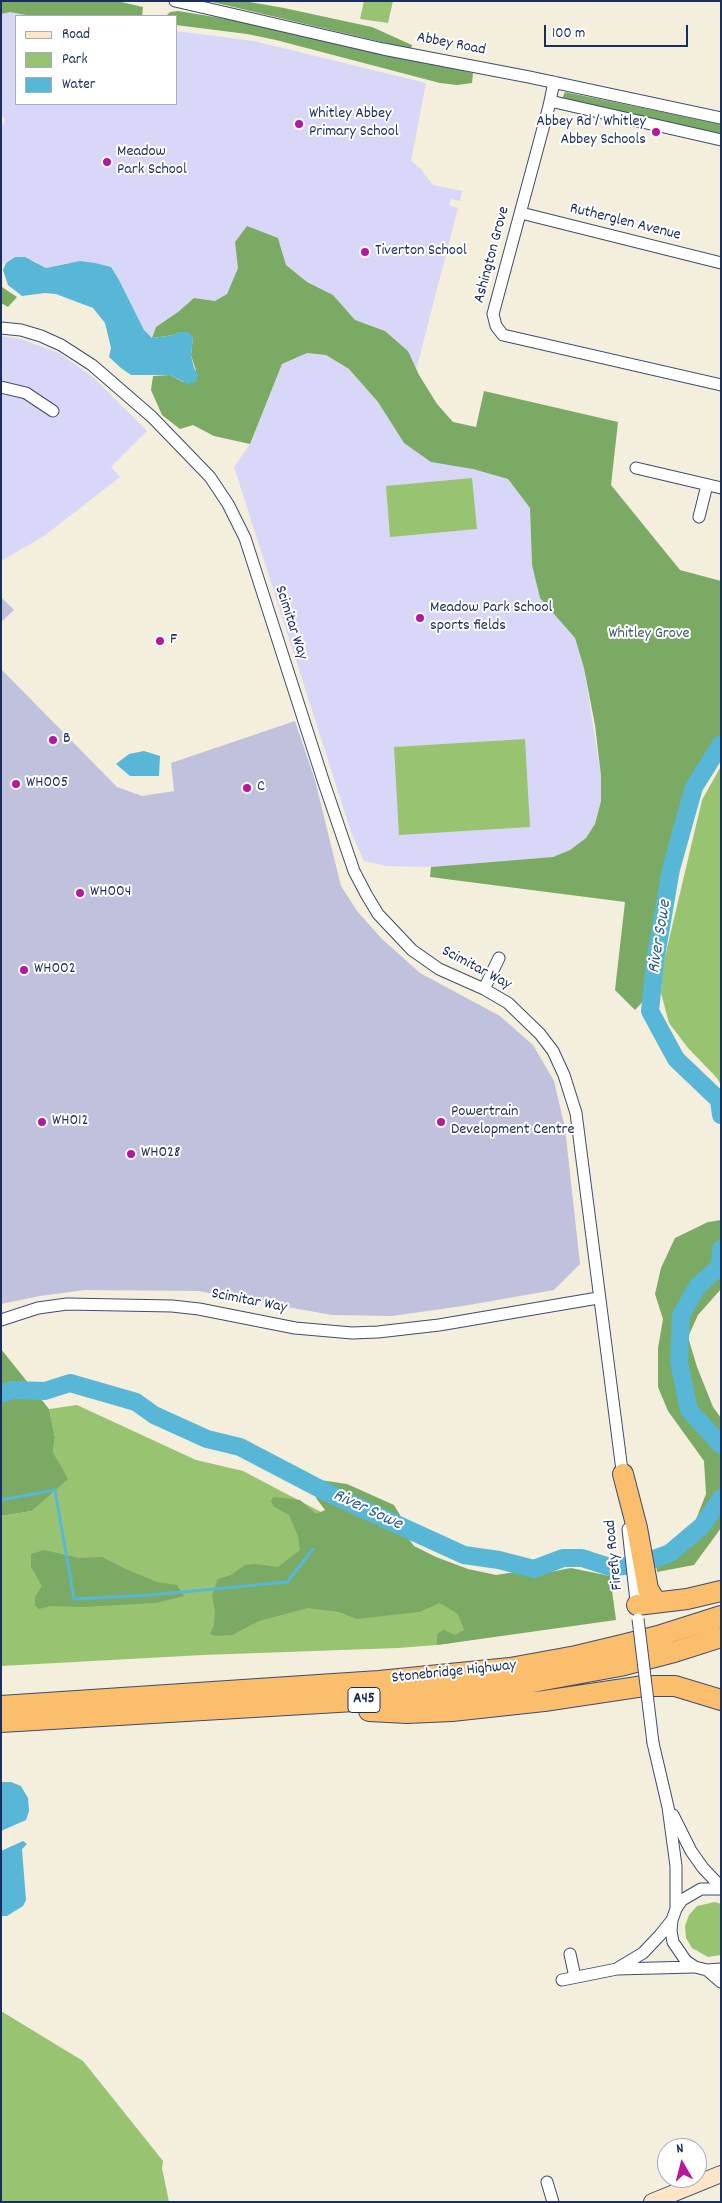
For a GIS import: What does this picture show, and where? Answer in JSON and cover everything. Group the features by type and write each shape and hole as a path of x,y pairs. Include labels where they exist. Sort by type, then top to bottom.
{"highway":[{"path":"623,1474 644,1601 687,1599 721,1591"},
{"name":"Stonebridge Highway","path":"1,1706 379,1681 510,1668 576,1656 622,1645 721,1616"},
{"name":"Stonebridge Highway","path":"1,1722 450,1694 532,1684 620,1666 721,1637"},
{"path":"280,1705 406,1713 452,1711 544,1701 644,1686 675,1686 700,1692 721,1700"}],"street":[{"name":"Abbey Road","path":"175,1 383,49 554,82 721,118"},
{"name":"Ashington Grove","path":"554,82 493,314 493,320 499,331 503,335 721,385"},
{"path":"550,101 721,140"},
{"name":"Rutherglen Avenue","path":"521,213 721,263"},
{"name":"Scimitar Way","path":"1,328 21,330 41,336 61,345 92,365 152,417 210,478 228,504 245,538 323,780 354,871 366,894 378,914 412,950 439,970 484,989 508,1003 540,1034 552,1051 564,1075 576,1112 598,1298 439,1325 352,1333 311,1330 199,1309 172,1306 68,1304 38,1308 1,1320"},
{"path":"1,387 26,394 53,411"},
{"path":"636,468 721,488"},
{"path":"699,517 707,485"},
{"path":"484,989 499,958"},
{"path":"598,1298 623,1474"},
{"path":"644,1601 653,1744 668,1807 676,1866 673,1942 686,1961 701,1968 721,1982"},
{"path":"668,1807 691,1851 721,1888"},
{"path":"616,1969 643,1953 660,1935 691,1893 701,1889 721,1888"},
{"path":"570,1954 575,1977"},
{"path":"562,1980 616,1969 721,1969"},
{"path":"652,2202 717,2177"},
{"path":"546,2182 553,2202"}],"shaded area":[{"path":"10,12 26,15 15,15 15,105 178,105 178,31 254,41 426,83 411,161 420,168 433,185 462,191 460,201 451,199 449,205 458,208 416,370 408,351 385,331 355,320 333,295 307,282 286,265 278,238 247,227 235,242 238,268 227,294 215,301 194,298 156,327 152,338 144,330 119,280 69,263 46,268 35,261 15,257 1,265 1,130 5,120 1,113 1,14"},
{"path":"1,336 21,339 59,353 94,378 147,431 111,467 120,477 44,536 1,561"},
{"name":"Meadow Park School sports fields","path":"307,353 326,355 349,369 378,402 404,443 473,469 508,479 530,508 532,565 540,598 575,638 584,668 601,776 601,801 595,824 586,838 570,850 553,857 431,867 386,866 364,861 351,832 234,467 250,444 282,364"},
{"path":"1,597 14,610 1,622"},
{"path":"1,669 117,787 142,796 174,791 171,763 295,721 315,780 341,886 357,911 382,939 420,973 500,1016 533,1045 554,1081 565,1128 580,1264 554,1290 392,1316 332,1315 198,1291 85,1290 1,1304"}],"green space":[{"path":"1,1 117,1 143,7 142,15 26,15 10,12 1,14"},
{"path":"208,1 244,1 284,8 372,27 412,45 411,49"},
{"path":"364,1 393,1 388,23 360,19"},
{"path":"178,11 227,19 473,73 472,83 457,85 440,83 276,40 247,34 178,25 178,15 167,15 170,12"},
{"path":"565,92 721,124 721,137 562,99"},
{"name":"Whitley Grove","path":"247,226 278,238 286,265 307,282 333,295 355,320 385,331 408,351 419,375 437,404 453,422 476,427 484,391 618,422 611,485 680,570 721,581 721,738 690,784 673,829 647,997 635,1010 615,990 625,902 430,877 431,867 553,857 570,850 586,838 595,824 601,801 601,776 595,725 584,668 575,638 540,598 532,565 530,508 508,479 473,469 431,462 404,443 378,402 349,369 326,355 307,353 282,364 250,444 214,436 193,425 180,429 162,415 151,390 153,376 170,375 183,382 196,371 191,355 193,337 179,332 174,335 152,338 156,327 194,298 215,301 227,294 238,268 235,242"},
{"path":"1,283 2,287 17,297 8,307 1,303"},
{"path":"472,478 477,529 390,537 386,486"},
{"path":"525,739 530,827 399,835 394,747"},
{"path":"721,766 721,1085 717,1078 688,1048 669,1023 661,993 663,965 702,800"},
{"path":"721,1220 721,1289 698,1315 688,1337 697,1367 713,1407 721,1418 721,1528 694,1565 657,1572 656,1564 673,1549 695,1522 706,1494 704,1461 668,1411 658,1387 658,1348 663,1319 655,1294 661,1268 675,1238 708,1222"},
{"path":"1,1349 49,1409 55,1437 53,1452 68,1479 32,1511 1,1516"},
{"path":"77,1405 196,1460 243,1471 361,1533 504,1587 505,1635 437,1645 398,1648 203,1655 1,1666 1,1516 32,1511 67,1479 53,1452 55,1437 49,1409"},
{"path":"320,1480 347,1484 394,1505 400,1515 406,1535 414,1546 468,1569 496,1575 515,1572 534,1575 571,1568 610,1576 616,1620 437,1645 437,1634 444,1630 455,1635 464,1630 458,1614 440,1603 419,1612 357,1619 339,1612 308,1608 259,1621 232,1635 215,1636 210,1634 214,1625 215,1612 212,1595 218,1579 231,1575 245,1565 256,1564 278,1567 300,1550 298,1536 289,1515 273,1506 271,1501 273,1497 300,1500 316,1514 325,1510 316,1498"},
{"path":"44,1550 79,1558 102,1557 157,1582 177,1585 184,1596 156,1603 82,1607 51,1606 39,1609 35,1606 35,1597 42,1586 31,1567 31,1554"},
{"path":"715,1902 721,1904 721,1955 708,1957 692,1948 686,1938 685,1926 689,1915 697,1906"},
{"path":"1,2011 83,2061 163,2161 162,2168 169,2202 1,2202"}],"water":[{"path":"15,257 25,257 46,268 80,261 111,267 144,330 152,338 174,335 179,332 188,332 193,337 191,355 198,375 196,382 188,384 170,375 131,375 109,357 111,348 105,323 93,308 56,294 45,293 22,296 8,285 3,270 6,263"},
{"path":"144,751 160,756 159,776 130,776 116,764 129,754"},
{"path":"1,1782 11,1782 21,1786 28,1798 29,1811 26,1820 1,1831"},
{"path":"23,1841 27,1844 22,1849 26,1900 23,1906 7,1916 1,1916 1,1851"}],"waterway":[{"name":"River Sowe","path":"721,744 694,787 671,869 655,962 650,1011 676,1059 719,1100 721,1115"},
{"name":"River Sowe","path":"721,1249 720,1266 697,1287 681,1315 679,1362 689,1410 721,1445"},
{"name":"River Sowe","path":"1,1394 13,1390 45,1391 70,1383 136,1402 154,1415 207,1439 240,1447 326,1492 464,1555 499,1560 534,1569 563,1558 582,1558 610,1567 638,1565 670,1553 702,1526 721,1498"},
{"path":"1,1500 55,1490 74,1599 151,1595 287,1582 313,1549"}],"place":[{"name":"Whitley Abbey Primary School","path":"299,124"},
{"name":"Abbey Rd / Whitley Abbey Schools","path":"656,132"},
{"name":"Meadow Park School","path":"107,162"},
{"name":"Tiverton School","path":"365,252"},
{"name":"Meadow Park School sports fields","path":"420,618"},
{"name":"F","path":"160,641"},
{"name":"B","path":"53,740"},
{"name":"WH005","path":"16,784"},
{"name":"C","path":"247,788"},
{"name":"WH004","path":"80,893"},
{"name":"WH002","path":"24,970"},
{"name":"WH012","path":"42,1122"},
{"name":"Powertrain Development Centre","path":"441,1122"},
{"name":"WH028","path":"131,1154"}]}
